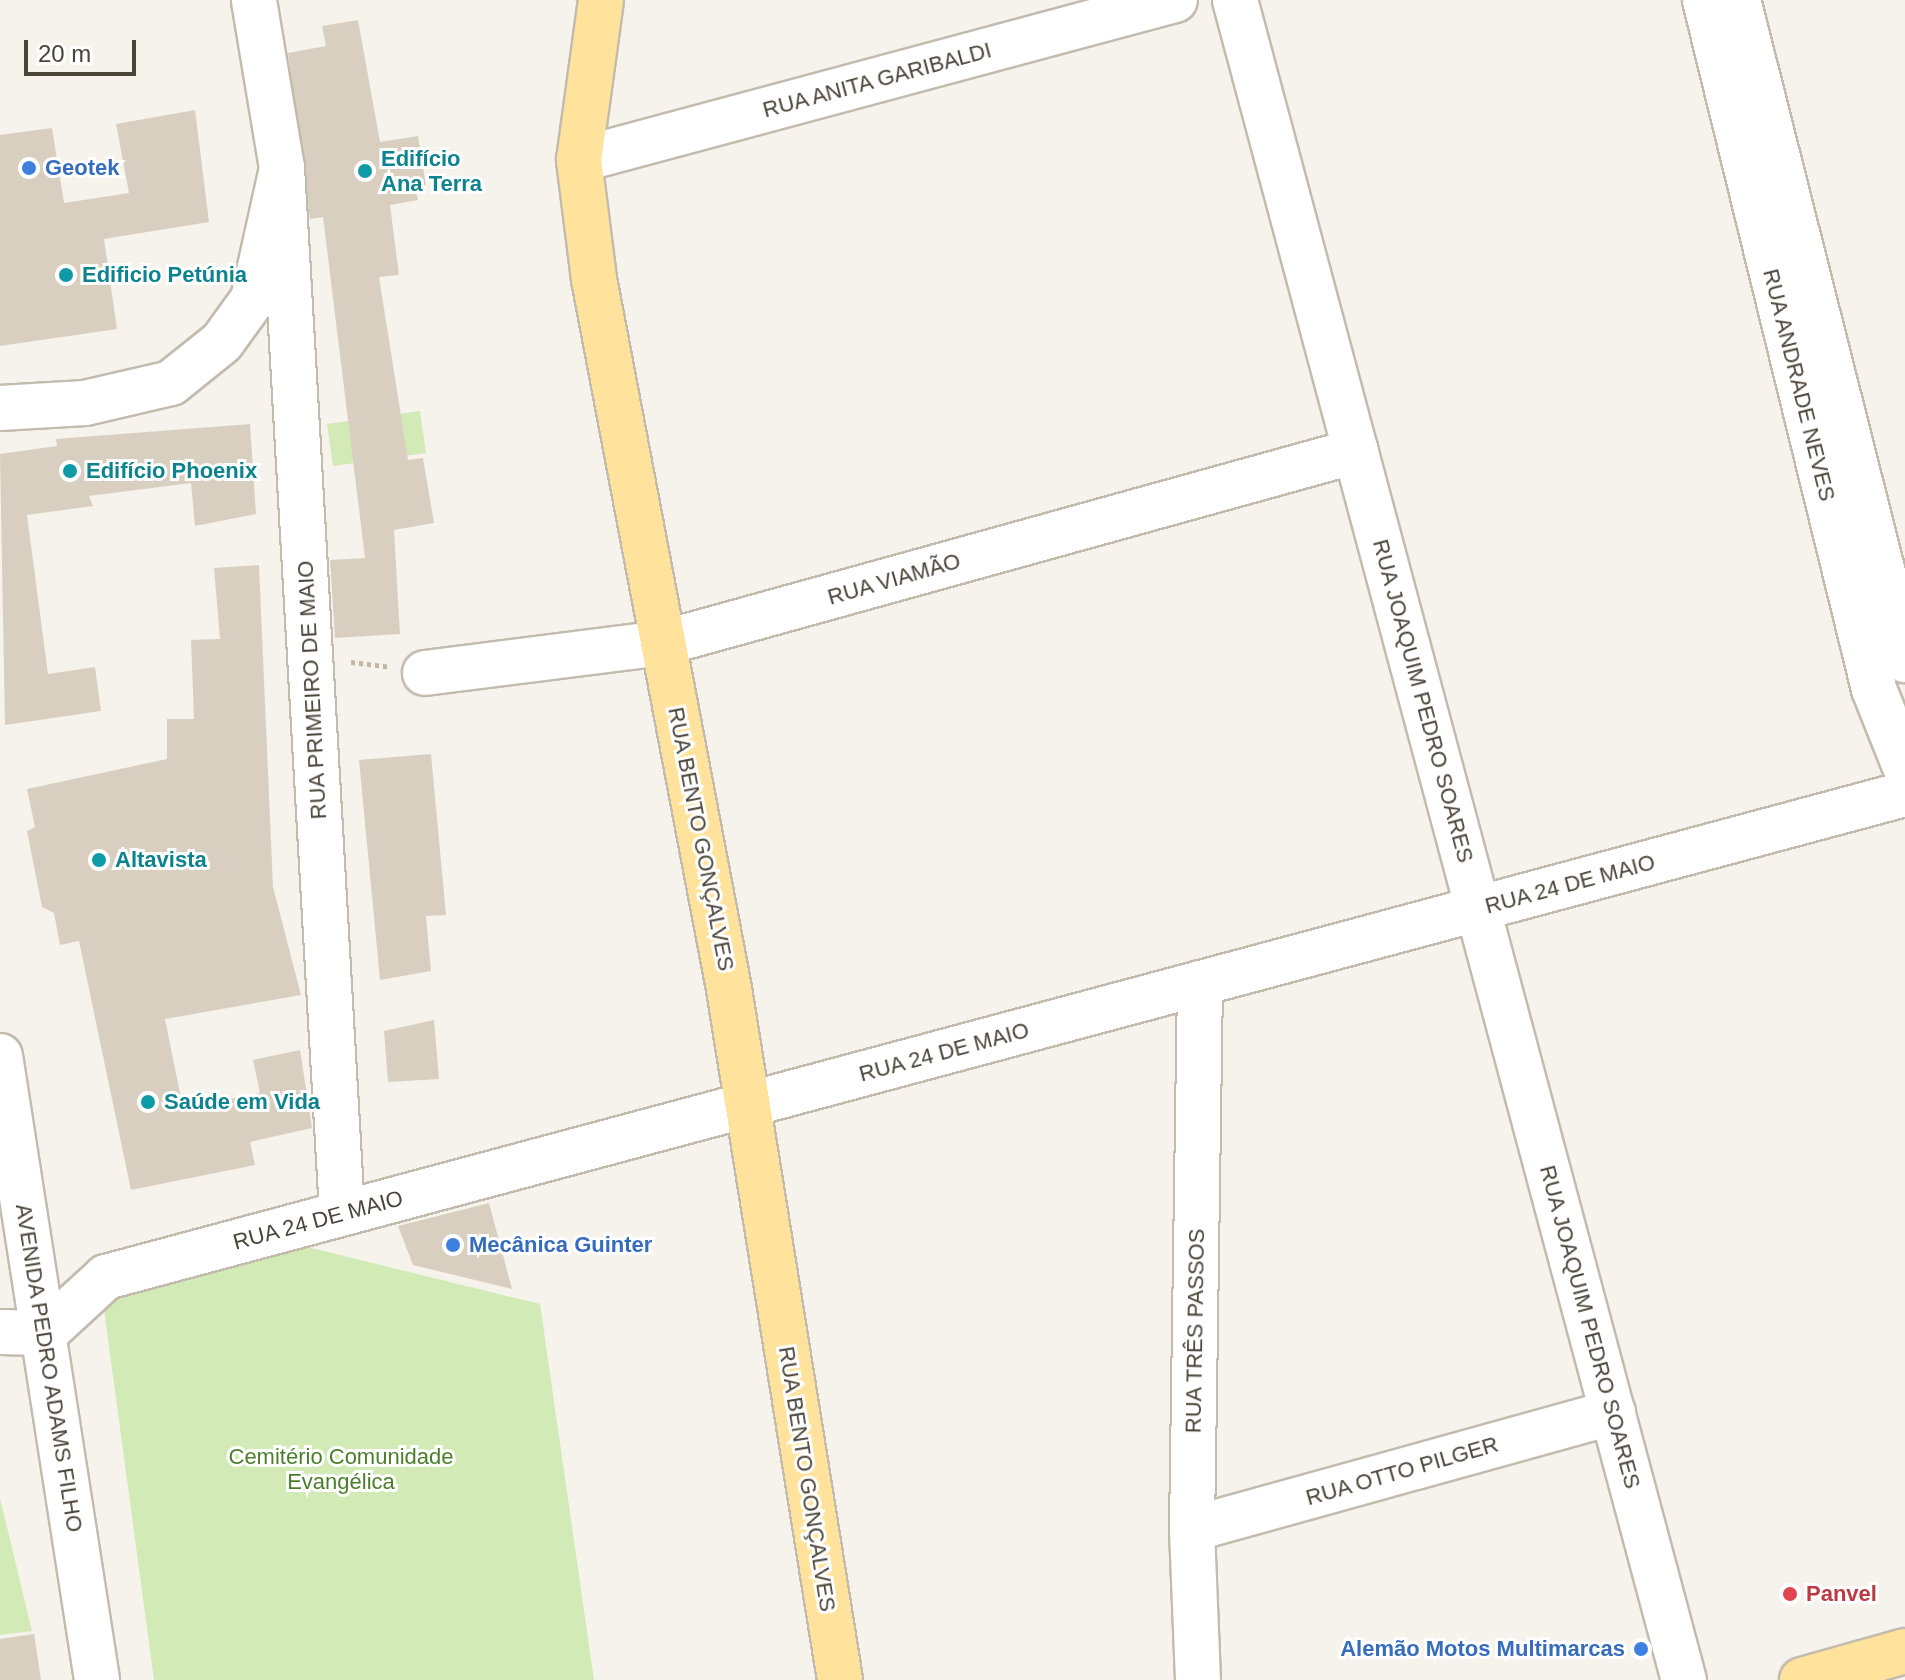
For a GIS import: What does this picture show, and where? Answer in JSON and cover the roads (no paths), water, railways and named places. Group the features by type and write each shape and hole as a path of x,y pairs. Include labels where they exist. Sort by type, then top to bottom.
{"main road":[{"name":"RUA BENTO GONÇALVES","path":"601,0 579,160 747,1105 840,1680"},
{"path":"1802,1680 1905,1651"}],"street":[{"name":"RUA PRIMEIRO DE MAIO","path":"254,0 282,168 342,1213"},
{"name":"RUA ANITA GARIBALDI","path":"579,160 1175,0"},
{"name":"RUA JOAQUIM PEDRO SOARES","path":"1235,0 1684,1680"},
{"name":"RUA ANDRADE NEVES","path":"1705,0 1874,689 1905,767"},
{"name":"RUA ANDRADE NEVES","path":"1738,0 1905,660"},
{"name":"RUA PRIMEIRO DE MAIO","path":"0,408 85,403 171,383 222,342 253,299 282,168"},
{"name":"RUA VIAMÃO","path":"425,673 663,643 1356,451"},
{"name":"RUA 24 DE MAIO","path":"45,1333 106,1277 1905,794"},
{"name":"RUA TRÊS PASSOS","path":"1198,1680 1192,1529 1200,983"},
{"name":"AVENIDA PEDRO ADAMS FILHO","path":"0,1056 97,1680"},
{"path":"0,1332 45,1333"},
{"name":"RUA OTTO PILGER","path":"1192,1529 1613,1412"}],"place":[{"name":"Geotek","path":"29,168"},
{"name":"Edifício Ana Terra","path":"365,171"},
{"name":"Edificio Petúnia","path":"66,275"},
{"name":"Edifício Phoenix","path":"70,471"},
{"name":"Altavista","path":"99,860"},
{"name":"Saúde em Vida","path":"148,1102"},
{"name":"Mecânica Guinter","path":"453,1245"},
{"name":"Panvel","path":"1790,1594"},
{"name":"Alemão Motos Multimarcas","path":"1641,1649"}],"park label":[{"name":"Cemitério Comunidade Evangélica","path":"341,1468"}]}
